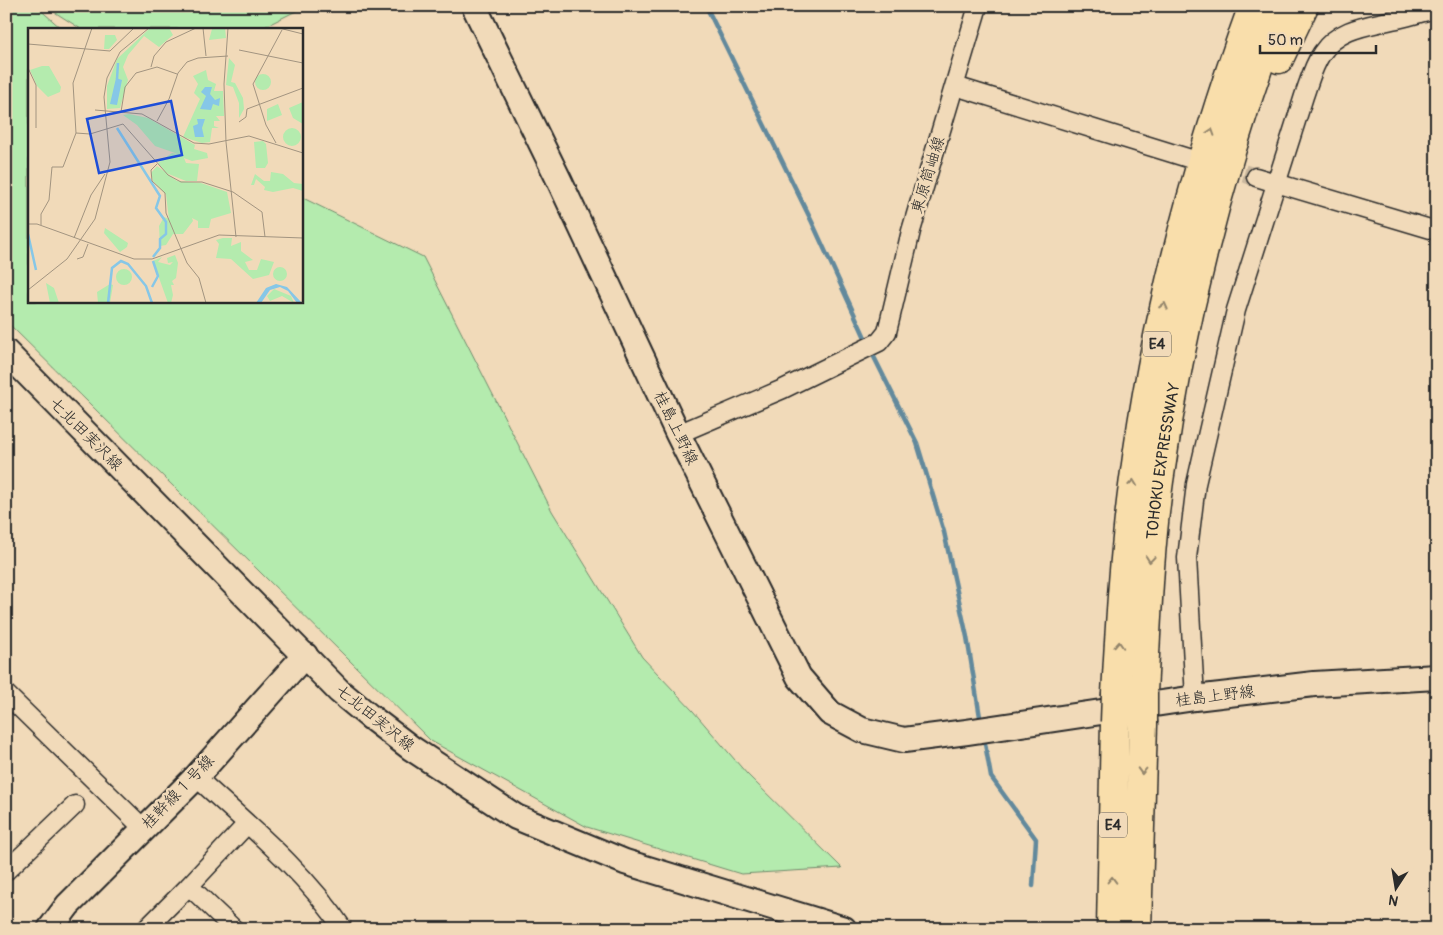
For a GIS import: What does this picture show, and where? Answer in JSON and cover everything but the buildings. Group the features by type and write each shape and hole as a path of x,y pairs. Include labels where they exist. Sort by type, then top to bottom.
{"highway":[{"name":"TOHOKU EXPRESSWAY","path":"1137,929 1143,723 1130,693 1124,567 1134,478 1161,319 1184,227 1208,141 1253,6"},
{"name":"TOHOKU EXPRESSWAY","path":"1112,929 1116,722 1130,693 1150,567 1158,483 1168,418 1186,327 1208,235 1232,149 1280,6"},
{"path":"1208,235 1234,190 1272,75 1292,27 1304,6"}],"street":[{"name":"桂島上野線","path":"474,6 559,180 678,434 799,678 830,713 862,730 904,740 1195,698 1314,684 1437,677"},
{"name":"東原筒岫線","path":"678,434 783,389 878,342 887,332 911,231 978,6"},
{"path":"1195,698 1188,558 1196,484 1236,310 1314,69 1330,43 1340,35 1353,29 1437,8"},
{"path":"955,86 1191,158"},
{"path":"1256,177 1437,232"},
{"name":"七北田実沢線","path":"6,352 339,690 397,738 452,776 516,817 625,862 844,929"},
{"name":"桂幹線１号線","path":"50,929 68,905 196,777 305,655"},
{"path":"6,694 143,828"},
{"path":"196,777 294,868 331,910 343,929"},
{"path":"6,871 75,805"},
{"path":"146,929 247,824"},
{"path":"189,886 234,929"}],"green space":[{"path":"6,6 36,6 61,28 28,28 28,302 302,302 302,197 423,257 552,511 642,657 693,711 747,774 842,868 741,874 587,827 431,741 6,321"},
{"path":"45,6 306,6 262,28 79,28"}],"waterway":[{"path":"706,6 812,222 868,344"},
{"path":"871,351 917,443 944,532 967,637 981,723"},
{"path":"984,738 991,777 1036,839 1033,886"}],"tunnel":[{"path":"1218,166 1256,177"}]}
